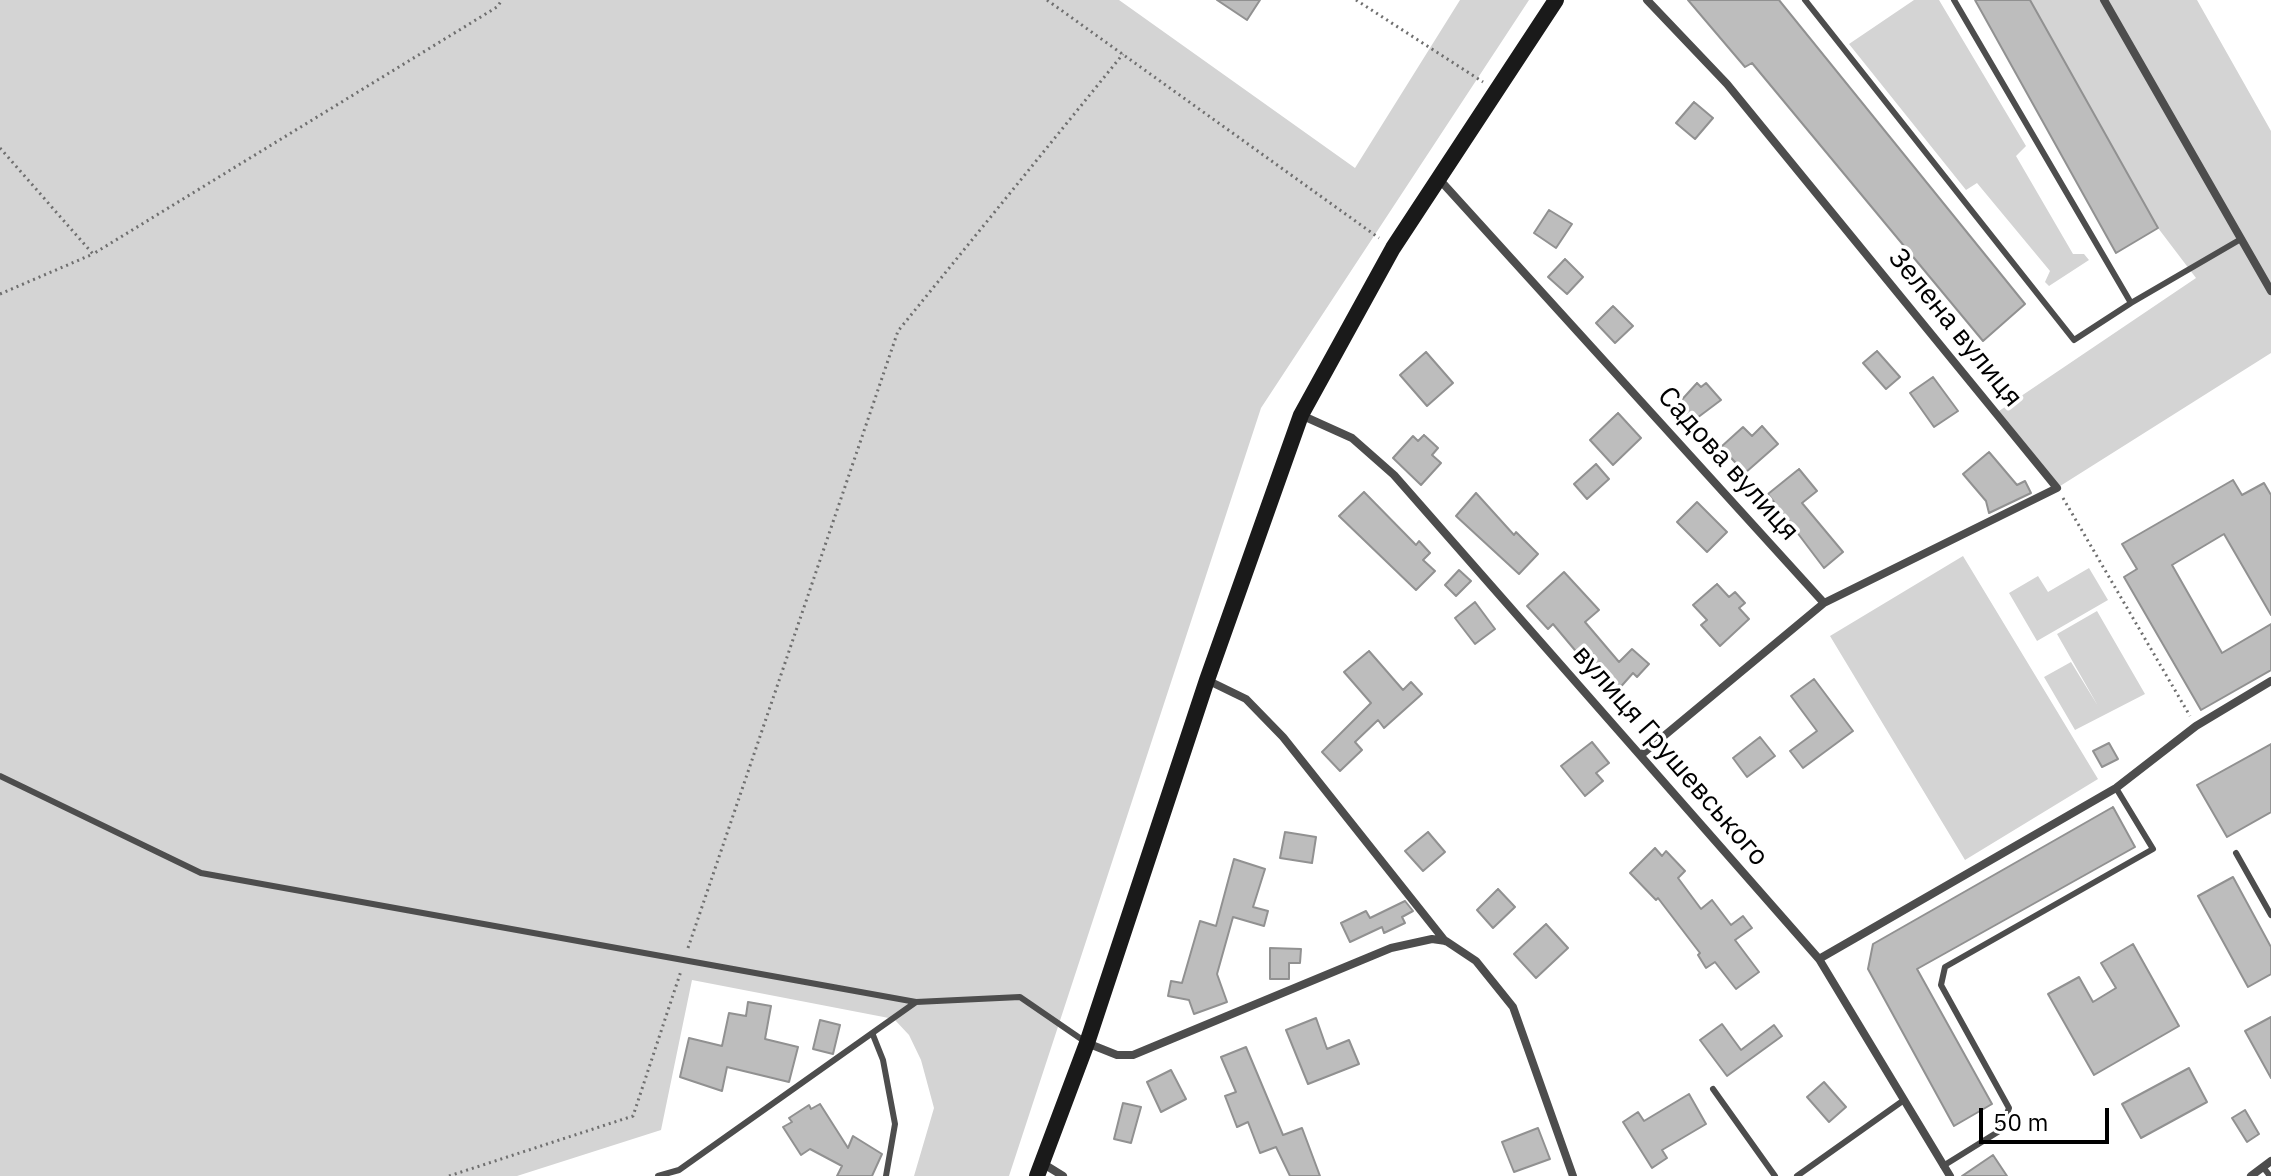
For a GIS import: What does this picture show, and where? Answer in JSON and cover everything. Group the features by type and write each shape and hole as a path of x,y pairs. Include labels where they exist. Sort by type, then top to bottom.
{"main road":[{"path":"1040,1170 1087,1043 1207,680 1301,415 1393,248 1556,0"}],"street":[{"path":"2104,0 2271,291"},
{"name":"Зелена вулиця","path":"1650,2 1727,84 2057,488"},
{"name":"Садова вулиця","path":"1438,179 1824,603"},
{"name":"вулиця Грушевського","path":"1301,415 1352,438 1379,459 1819,959 1950,1176"},
{"path":"1641,755 1824,603 2057,488"},
{"path":"1207,680 1246,699 1283,737 1446,941 1476,961 1513,1007 1573,1176"},
{"path":"1819,959 2116,788 2196,726 2271,681"},
{"path":"1087,1043 1117,1055 1133,1055 1391,948 1432,939 1446,941"},
{"path":"2251,1176 2267,1164"},
{"path":"1040,1170 1063,1176"}],"lane":[{"path":"1805,0 2074,340 2241,239"},
{"path":"1954,0 2131,303"},
{"path":"0,776 201,873 916,1002 1020,997 1087,1043"},
{"path":"1943,1166 2001,1130 2009,1108 1941,985 1945,967 2153,849 2116,788"},
{"path":"2236,853 2271,915"},
{"path":"658,1176 679,1170 916,1002"},
{"path":"873,1035 883,1060 895,1124 886,1176"},
{"path":"1713,1089 1775,1176"},
{"path":"1797,1176 1904,1100"},
{"path":"2267,1164 2270,1176"}],"path":[{"path":"0,294 93,254 497,7 502,0"},
{"path":"1047,0 1393,248"},
{"path":"1356,0 1497,91"},
{"path":"449,1176 633,1116 898,331 1123,54"},
{"path":"0,148 93,254"},
{"path":"2057,488 2196,726"}],"shaded area":[{"path":"0,0 1119,0 1355,168 1460,0 1529,0 1261,408 1009,1176 914,1176 934,1108 921,1060 909,1035 894,1019 692,980 661,1130 517,1176 0,1176"},
{"path":"1914,0 1939,0 2026,146 2016,156 2073,254 2084,254 2089,260 2049,286 2045,282 2050,271 1977,183 1966,190 1849,44"},
{"path":"2030,0 2197,0 2271,131 2271,353 2057,488 1996,413 2196,278 2158,228"},
{"path":"1963,556 2098,779 1965,860 1830,636"},
{"path":"2089,568 2108,600 2037,641 2009,593 2038,576 2048,592"},
{"path":"2097,611 2145,694 2075,730 2044,677 2071,662 2098,706 2057,634"}],"building":[{"path":"1217,0 1260,0 1247,20"},
{"path":"1688,0 1779,0 2025,304 1983,341 1752,63 1745,67"},
{"path":"1975,0 2030,0 2158,228 2116,253"},
{"path":"1694,102 1713,118 1695,139 1676,123"},
{"path":"1549,210 1572,224 1556,248 1534,233"},
{"path":"1565,259 1583,277 1567,294 1548,277"},
{"path":"1613,306 1633,326 1615,343 1596,323"},
{"path":"1877,351 1900,377 1886,389 1863,363"},
{"path":"1426,352 1453,383 1427,406 1400,375"},
{"path":"1933,377 1958,411 1934,427 1910,393"},
{"path":"1697,383 1701,387 1706,383 1721,400 1693,421 1678,404"},
{"path":"1618,413 1641,438 1613,465 1590,440"},
{"path":"1762,426 1778,444 1745,473 1721,447 1743,427 1752,436"},
{"path":"1424,435 1438,448 1432,455 1441,463 1421,485 1393,458 1413,436 1418,441"},
{"path":"1989,452 2017,485 2025,481 2031,493 1989,513 1986,501 1963,474"},
{"path":"1596,464 1609,479 1587,499 1574,484"},
{"path":"1799,469 1817,491 1802,503 1843,552 1824,568 1768,494"},
{"path":"2233,480 2242,495 2264,483 2271,495 2271,615 2224,534 2172,565 2222,653 2271,624 2271,670 2201,710 2124,577 2137,569 2122,544"},
{"path":"1364,492 1416,545 1419,541 1430,553 1423,560 1435,571 1416,590 1339,516"},
{"path":"1476,493 1514,535 1516,532 1538,554 1519,574 1456,516"},
{"path":"1697,502 1727,532 1707,552 1677,522"},
{"path":"1459,570 1471,581 1456,596 1445,585"},
{"path":"1564,572 1599,610 1585,622 1619,662 1632,649 1649,664 1637,677 1633,673 1617,691 1597,672 1595,674 1553,624 1548,629 1527,606"},
{"path":"1717,584 1729,597 1735,592 1745,603 1739,608 1749,619 1720,646 1701,625 1707,620 1693,605"},
{"path":"1475,602 1495,629 1475,644 1455,618"},
{"path":"1369,651 1403,690 1411,682 1422,694 1384,728 1378,720 1355,742 1362,750 1340,771 1322,752 1371,703 1344,672"},
{"path":"1814,679 1853,731 1803,768 1790,751 1817,731 1791,696"},
{"path":"1760,737 1775,756 1747,777 1733,758"},
{"path":"1592,742 1609,763 1596,773 1603,781 1585,796 1561,766"},
{"path":"2109,743 2118,759 2102,767 2093,751"},
{"path":"2271,744 2271,812 2227,837 2197,785"},
{"path":"2113,807 2135,847 1917,969 1992,1104 1954,1126 1868,969 1873,944"},
{"path":"1285,832 1316,837 1312,863 1280,858"},
{"path":"1428,832 1445,852 1423,871 1405,851"},
{"path":"1655,848 1662,856 1666,851 1685,871 1678,878 1701,909 1712,900 1731,925 1743,916 1752,928 1735,940 1759,972 1736,989 1715,962 1706,968 1698,955 1700,953 1658,898 1656,900 1630,873"},
{"path":"1234,859 1265,869 1253,907 1268,911 1264,926 1233,917 1217,974 1227,1002 1194,1014 1189,1000 1168,996 1171,981 1182,983 1200,921 1216,926"},
{"path":"2233,877 2271,947 2271,974 2248,987 2198,896"},
{"path":"1498,889 1515,907 1493,928 1477,910"},
{"path":"1405,901 1413,911 1402,917 1405,923 1384,933 1382,927 1350,942 1341,923 1366,911 1370,918"},
{"path":"1546,924 1568,948 1536,978 1514,954"},
{"path":"2133,944 2179,1026 2094,1075 2048,994 2079,977 2093,1002 2116,988 2101,963"},
{"path":"1270,948 1301,949 1300,963 1289,963 1289,979 1270,979"},
{"path":"748,1002 771,1006 765,1039 798,1047 789,1082 727,1067 722,1091 680,1077 689,1038 722,1046 729,1013 746,1016"},
{"path":"2271,1017 2271,1078 2245,1031"},
{"path":"1316,1018 1327,1049 1349,1040 1359,1064 1308,1084 1286,1030"},
{"path":"820,1020 840,1025 833,1054 813,1049"},
{"path":"1722,1024 1741,1050 1774,1025 1782,1036 1727,1076 1700,1040"},
{"path":"1246,1047 1283,1135 1302,1128 1320,1176 1290,1176 1276,1147 1260,1153 1248,1122 1237,1127 1225,1096 1236,1092 1221,1057"},
{"path":"2189,1068 2207,1102 2141,1138 2122,1104"},
{"path":"1171,1070 1186,1099 1161,1112 1147,1082"},
{"path":"1824,1082 1846,1107 1829,1122 1807,1097"},
{"path":"1689,1094 1706,1124 1662,1150 1667,1158 1652,1168 1623,1122 1638,1112 1644,1121"},
{"path":"1123,1103 1141,1107 1131,1143 1114,1139"},
{"path":"820,1104 848,1148 853,1136 882,1154 872,1176 837,1176 842,1166 810,1149 801,1155 783,1127 792,1122 789,1118 809,1105 811,1109"},
{"path":"2245,1110 2259,1134 2247,1142 2232,1118"},
{"path":"1538,1128 1550,1159 1514,1172 1502,1142"},
{"path":"1993,1155 2007,1176 1962,1176"}]}
